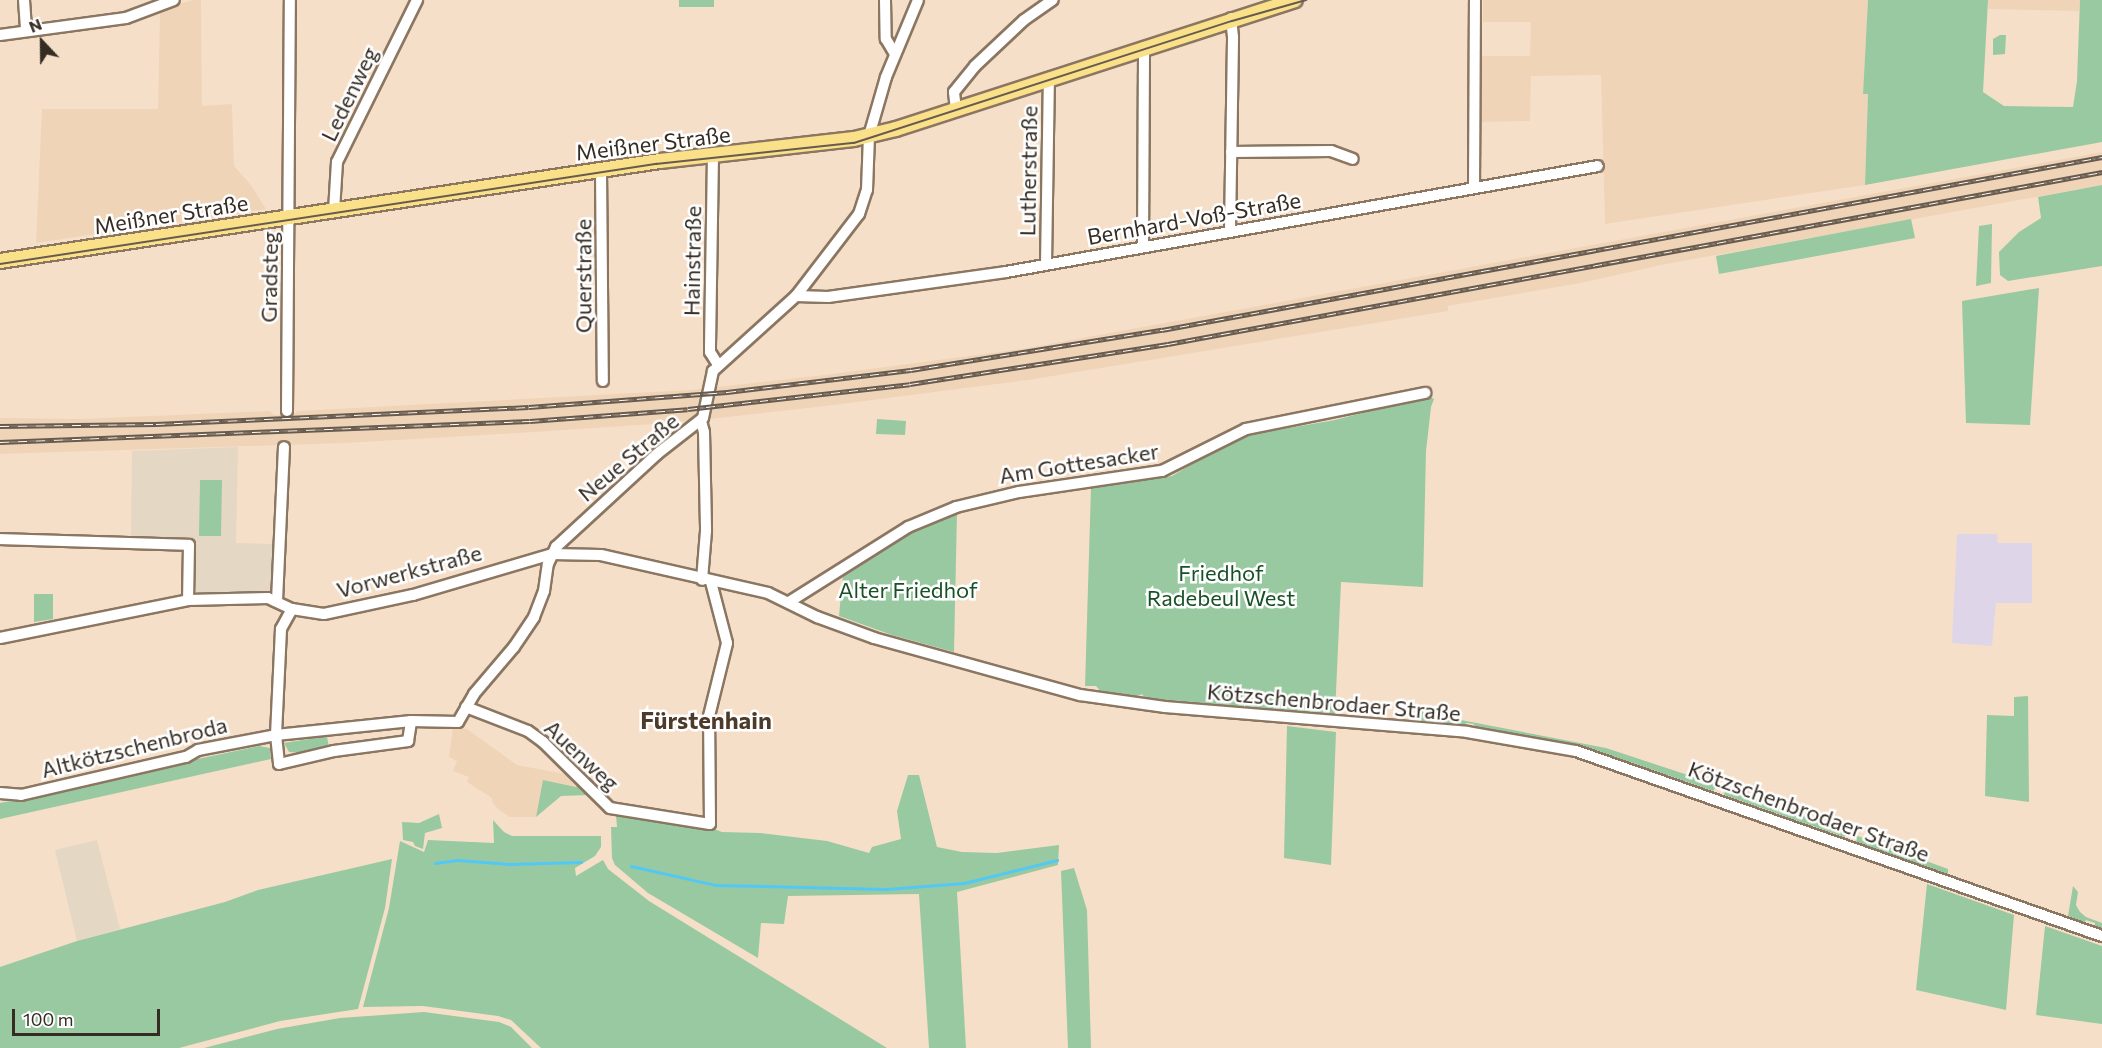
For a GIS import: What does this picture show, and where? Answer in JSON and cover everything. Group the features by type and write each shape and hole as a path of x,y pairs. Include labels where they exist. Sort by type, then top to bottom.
{"main road":[{"name":"Meißner Straße","path":"0,261 602,170 713,155 804,147 869,136 1231,18 1295,0"}],"street":[{"path":"24,0 26,32"},
{"path":"0,35 126,18 161,2 174,0"},
{"name":"Gradsteg","path":"287,411 290,0"},
{"name":"Ledenweg","path":"334,211 337,162 417,0"},
{"path":"885,0 886,39 895,54"},
{"name":"Neue Straße","path":"458,722 466,707 534,617 552,554 578,524 639,469 700,421 704,416 710,375 718,365 796,296 859,214 867,190 869,136 895,54 918,0"},
{"path":"956,109 954,92 975,66 1024,20 1053,0"},
{"path":"1474,187 1475,0"},
{"path":"1230,231 1233,37 1231,18"},
{"path":"1143,247 1144,47"},
{"name":"Lutherstraße","path":"1046,264 1049,78"},
{"path":"1231,152 1331,151 1353,159"},
{"name":"Hainstraße","path":"713,155 710,352 718,365"},
{"name":"Bernhard-Voß-Straße","path":"796,296 810,298 851,294 970,278 1598,166"},
{"name":"Querstraße","path":"602,170 603,381"},
{"name":"Am Gottesacker","path":"789,602 908,527 956,507 1018,492 1162,471 1246,429 1425,393"},
{"path":"700,421 704,432 707,581"},
{"path":"0,638 188,600 268,598 277,601 284,447"},
{"path":"0,539 189,545 188,600"},
{"name":"Kötzschenbrodaer Straße","path":"552,554 601,555 707,581 759,591 789,602 817,617 874,638 1110,700 1467,732 1576,751 2102,936"},
{"name":"Vorwerkstraße","path":"277,601 292,609 324,614 402,597 552,554"},
{"name":"Auenweg","path":"466,707 500,719 535,736 610,808 710,824 710,709 727,643 707,581"},
{"path":"292,609 281,629 276,735 279,764 334,752 408,741 411,721"},
{"name":"Altkötzschenbroda","path":"0,793 21,795 186,757 198,750 276,735 411,721 458,722"}],"shaded area":[{"path":"193,0 201,0 202,106 232,104 234,166 251,185 266,209 36,243 42,109 158,109 160,10"},
{"path":"1483,0 1868,0 1863,93 1868,94 1865,185 1605,224 1601,75 1531,76 1530,121 1482,122 1482,56 1530,56 1531,22 1483,22"},
{"path":"1988,0 2080,0 2079,11 1988,9"},
{"path":"2102,152 2102,185 1448,306 1448,311 1028,380 682,422 345,443 0,454 0,418 80,419 270,411 274,415 293,414 298,411 691,390 1022,349"},
{"path":"238,447 236,543 273,544 271,589 270,591 196,593 196,544 193,540 131,536 132,451"},
{"path":"1957,534 1997,534 1998,543 2032,543 2032,603 1996,603 1992,646 1952,643"},
{"path":"453,727 467,729 517,765 570,775 578,784 576,787 543,780 536,817 510,817 499,810 492,802 492,798 467,782 469,777 453,771 457,761 449,757"},
{"path":"97,840 120,929 77,941 55,850"}],"green space":[{"path":"679,0 714,0 714,7 679,7"},
{"path":"1868,0 1988,0 1983,92 2004,106 2073,107 2077,81 2080,0 2102,0 2102,142 1865,185 1868,94 1863,94"},
{"path":"2006,35 2005,54 1993,55 1993,39"},
{"path":"2102,185 2102,266 2008,281 2000,275 1999,252 2019,232 2041,218 2038,197"},
{"path":"1911,219 1915,238 1719,274 1716,256"},
{"path":"1992,224 1991,283 1976,286 1979,226"},
{"path":"2039,288 2030,425 1966,423 1962,301"},
{"name":"Friedhof Radebeul West","path":"1428,396 1434,399 1426,451 1423,587 1341,582 1335,714 1145,698 1142,694 1134,698 1103,694 1096,686 1085,686 1091,488 1172,476 1237,437 1335,420"},
{"path":"877,419 906,421 905,435 876,434"},
{"path":"200,480 222,480 221,536 199,536"},
{"name":"Alter Friedhof","path":"957,512 954,652 892,635 839,616 843,575 909,533"},
{"path":"34,594 53,594 53,619 34,622"},
{"path":"2028,696 2029,802 1985,796 1987,715 2014,716 2014,697"},
{"path":"1420,703 1423,711 1433,718 1461,720 1606,748 1715,784 1948,869 1948,874 1856,842 1857,838 1847,834 1844,837 1724,795 1725,790 1716,787 1713,791 1584,746 1474,727 1474,724 1466,723 1465,726 1424,722 1417,719"},
{"path":"1287,726 1336,732 1331,865 1284,858"},
{"path":"327,736 329,749 306,753 289,752 284,743"},
{"path":"259,746 270,748 271,759 0,819 0,803 93,785 93,781"},
{"path":"908,775 919,775 937,847 962,852 997,853 1059,845 1058,865 957,892 966,1048 929,1048 919,894 788,896 784,924 761,923 758,958 648,893 615,865 612,858 611,827 617,827 616,815 709,827 722,832 760,833 827,841 869,853 872,847 901,839 897,811"},
{"path":"543,780 576,787 578,784 590,795 561,796 536,817"},
{"path":"439,814 442,828 425,833 423,849 415,846 413,842 403,840 402,822 419,823"},
{"path":"493,820 504,832 512,836 601,836 601,847 595,856 575,868 576,876 603,860 608,869 649,901 887,1048 541,1048 511,1020 498,1016 423,1006 363,1007 389,908 400,841 424,852 428,840 494,843"},
{"path":"392,859 385,908 358,1009 280,1021 179,1048 0,1048 0,967 77,941 225,902 258,890"},
{"path":"1074,868 1087,910 1091,1048 1068,1048 1061,871"},
{"path":"1927,884 2014,915 2006,1010 1916,990"},
{"path":"2073,886 2078,892 2076,905 2080,912 2102,923 2102,929 2095,927 2095,923 2086,920 2084,923 2068,916"},
{"path":"2045,926 2102,946 2102,1024 2036,1015"},
{"path":"424,1012 499,1022 511,1027 532,1048 204,1048 277,1029 340,1018"}],"waterway":[{"path":"435,863 457,860 510,864 581,862"},
{"path":"631,866 715,885 886,889 964,883 1057,860"}],"tram line":[{"path":"0,264 656,164 854,143 1232,21 1306,0"}],"railway":[{"path":"0,426 156,424 529,407 727,392 911,370 1162,330 2102,157"},
{"path":"0,442 530,421 688,409 910,384 1168,344 2102,172"}],"district":[{"name":"Fürstenhain","path":"706,720"}]}
